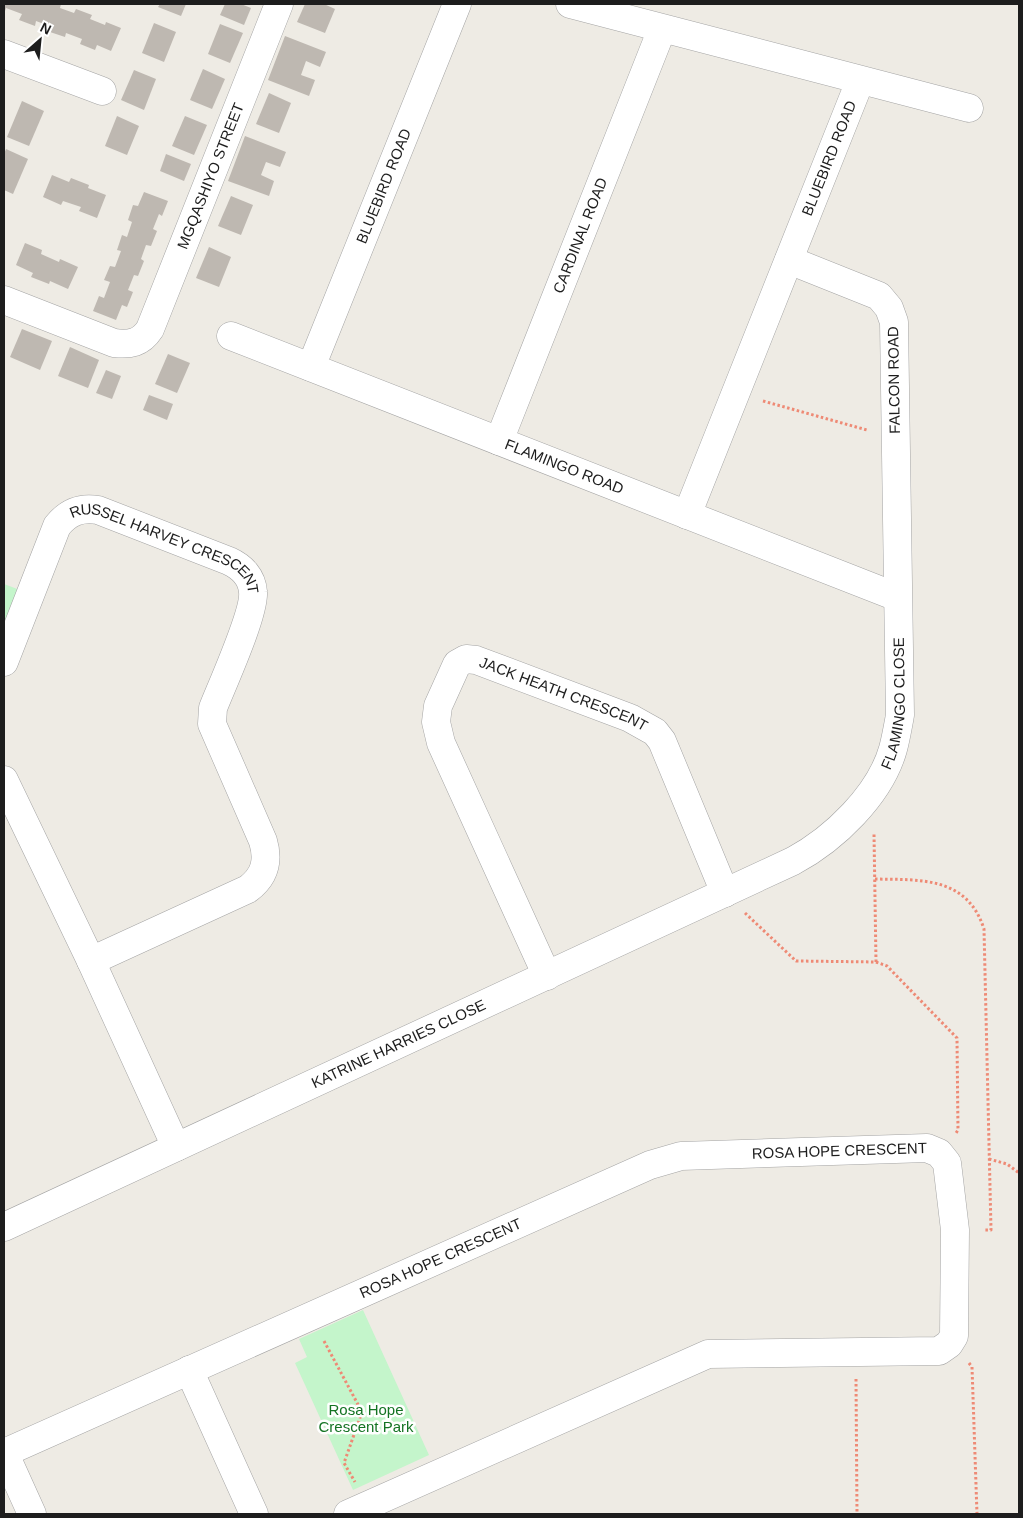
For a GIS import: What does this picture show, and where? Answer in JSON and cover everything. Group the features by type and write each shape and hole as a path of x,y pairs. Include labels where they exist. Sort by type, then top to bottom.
{"street":[{"name":"MGQASHIYO STREET","path":"4,300 114,342 126,345 144,338 150,329 279,4"},
{"name":"BLUEBIRD ROAD","path":"311,368 457,4"},
{"name":"BLUEBIRD ROAD","path":"570,4 860,81 687,515"},
{"name":"CARDINAL ROAD","path":"499,441 662,29"},
{"path":"4,54 102,92"},
{"path":"860,81 969,108"},
{"name":"FALCON ROAD","path":"789,260 879,296 889,308 894,322 896,506"},
{"name":"FLAMINGO ROAD","path":"231,336 897,597"},
{"name":"FLAMINGO CLOSE","path":"794,861 818,848 837,832 860,806 880,777 893,750 900,715 896,506"},
{"name":"RUSSEL HARVEY CRESCENT","path":"4,662 58,526 63,519 78,510 98,510 229,561 242,569 252,582 253,602 211,715 215,733 263,841 266,858 261,876 248,889 91,961"},
{"name":"JACK HEATH CRESCENT","path":"547,976 441,743 436,722 438,706 457,664 466,658 476,660 630,718 655,732 662,741 734,902"},
{"path":"4,780 91,961 176,1147"},
{"name":"KATRINE HARRIES CLOSE","path":"4,1227 547,976 734,902 794,861"},
{"name":"ROSA HOPE CRESCENT","path":"4,1452 650,1165 681,1156 927,1148 939,1153 947,1164 954,1220 954,1336 949,1344"},
{"path":"358,1510 708,1354 931,1352 939,1351 949,1344"},
{"path":"189,1370 254,1514"},
{"path":"4,1452 32,1514"}],"path":[{"path":"736,393 895,438"},
{"path":"874,827 876,962"},
{"path":"875,879 936,882 961,894 976,908 981,919 986,939 991,1230"},
{"path":"734,902 796,961 876,962 888,966 957,1038 958,1130"},
{"path":"989,1159 1008,1164 1019,1173"},
{"path":"311,1316 362,1412 344,1463 358,1510"},
{"path":"949,1344 972,1367 976,1514"},
{"path":"856,1373 857,1514"}],"green space":[{"path":"4,584 20,590 4,631"},
{"name":"Rosa Hope Crescent Park","path":"363,1310 429,1455 353,1490 295,1363 307,1357 299,1339"}],"building":[{"path":"4,4 61,4 60,8 74,13 76,9 92,15 90,19 105,25 106,22 121,28 111,51 97,45 95,50 80,44 82,39 66,33 65,37 50,32 52,27 36,21 35,26 19,20 22,14 6,8 4,14"},
{"path":"160,4 186,4 181,16 158,7"},
{"path":"225,4 241,4 251,8 244,25 220,15"},
{"path":"305,4 324,4 335,9 325,33 297,22"},
{"path":"154,23 176,32 164,62 142,53"},
{"path":"220,24 243,33 230,63 208,54"},
{"path":"285,36 326,52 320,67 306,61 301,75 315,80 309,96 268,80"},
{"path":"203,69 225,79 212,109 190,100"},
{"path":"134,70 156,79 144,110 121,100"},
{"path":"269,93 291,103 279,133 256,124"},
{"path":"22,101 44,111 29,146 7,137"},
{"path":"117,116 139,126 127,155 105,146"},
{"path":"185,116 207,125 194,155 172,146"},
{"path":"245,136 286,152 280,167 266,162 261,175 274,181 269,196 228,181"},
{"path":"6,149 28,159 13,194 4,190 4,154"},
{"path":"166,154 191,164 184,181 160,171"},
{"path":"52,175 69,182 71,178 89,185 88,188 106,195 97,218 79,211 81,207 63,201 61,205 43,197"},
{"path":"144,192 168,201 162,216 159,214 153,229 157,231 151,246 146,245 141,259 144,261 138,276 134,275 128,290 133,292 127,307 122,305 116,320 93,311 99,296 104,298 110,282 104,280 110,266 115,267 121,251 117,250 122,235 127,237 132,222 128,220 133,205 138,206"},
{"path":"231,196 253,205 241,235 218,226"},
{"path":"25,243 42,250 41,254 59,262 60,259 78,267 68,289 50,281 49,284 31,277 33,273 16,265"},
{"path":"209,247 231,257 219,287 196,278"},
{"path":"22,329 52,341 40,370 10,357"},
{"path":"70,347 99,360 88,388 58,376"},
{"path":"168,354 190,363 177,393 155,384"},
{"path":"106,370 121,376 112,399 96,393"},
{"path":"149,395 173,404 167,420 143,410"}]}
